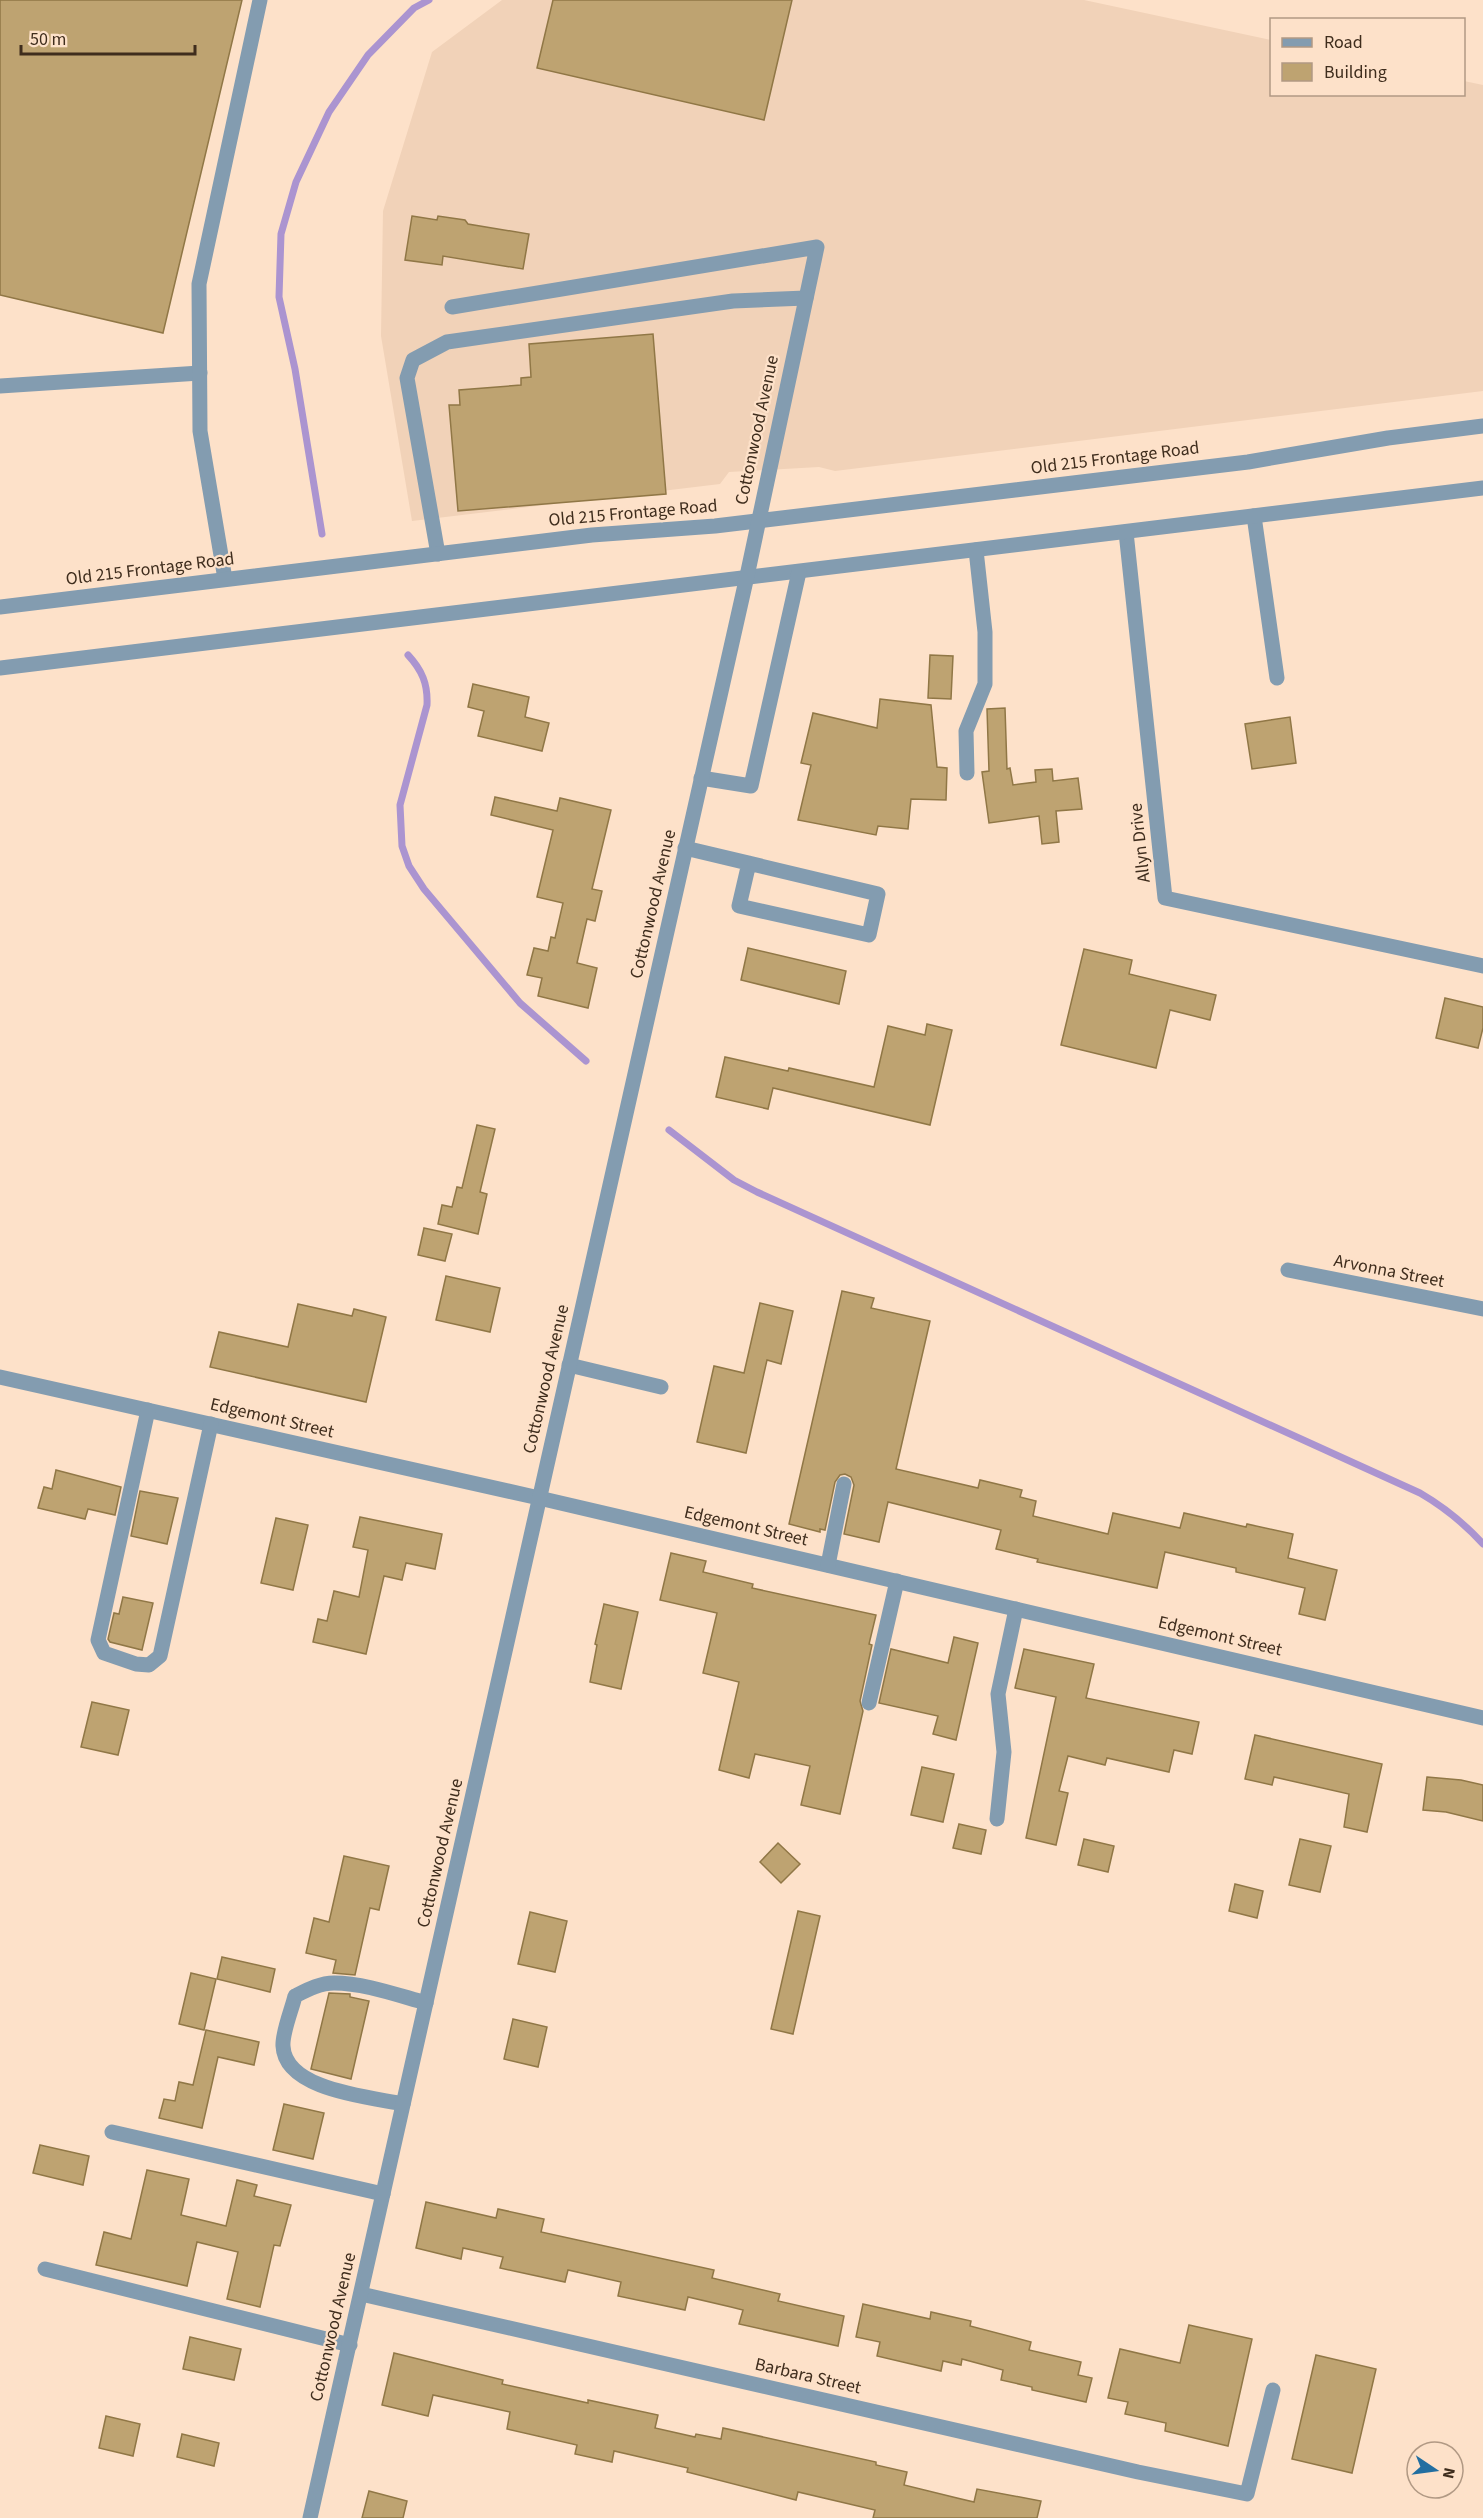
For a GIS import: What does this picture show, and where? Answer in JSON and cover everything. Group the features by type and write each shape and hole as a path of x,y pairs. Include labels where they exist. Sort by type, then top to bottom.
{"street":[{"path":"225,579 200,430 199,284 260,0"},
{"name":"Cottonwood Avenue","path":"310,2518 747,576 816,247 452,307"},
{"path":"438,554 407,378 413,360 447,342 733,301 806,298"},
{"path":"0,386 200,373"},
{"name":"Old 215 Frontage Road","path":"0,607 592,535 757,520 1248,462 1388,438 1483,426"},
{"path":"0,668 1483,488"},
{"path":"1254,516 1277,678"},
{"name":"Allyn Drive","path":"1126,532 1166,898 1483,966"},
{"path":"967,773 966,731 985,684 985,632 976,550"},
{"path":"701,778 751,786 799,572"},
{"path":"685,848 748,863 878,894 869,935 739,906 748,863"},
{"name":"Arvonna Street","path":"1288,1270 1483,1310"},
{"path":"569,1365 661,1387"},
{"name":"Edgemont Street","path":"0,1377 539,1498 1483,1718"},
{"path":"148,1410 98,1640 104,1653 136,1664 149,1665 160,1656 211,1424"},
{"path":"828,1565 844,1484"},
{"path":"869,1703 897,1581"},
{"path":"997,1819 1005,1752 998,1694 1016,1609"},
{"path":"403,2104 330,2088 305,2079 289,2065 283,2045 295,1996 314,1986 333,1982 354,1985 426,2002"},
{"path":"112,2132 383,2194"},
{"path":"45,2268 350,2346"},
{"name":"Barbara Street","path":"361,2294 1138,2472 1247,2494 1273,2390"}],"shaded area":[{"path":"502,0 1084,0 1270,40 1270,96 1465,96 1465,81 1483,85 1483,391 835,471 819,467 729,472 720,484 412,521 381,336 383,211 432,52"}],"building":[{"path":"0,0 242,0 163,333 0,295"},
{"path":"553,0 792,0 764,120 537,68"},
{"path":"412,216 437,220 438,216 465,220 468,224 529,234 523,269 443,256 442,265 405,260"},
{"path":"653,334 666,494 458,511 449,405 460,405 459,390 521,385 521,378 531,377 529,344"},
{"path":"930,655 953,656 951,699 928,698"},
{"path":"473,684 529,697 525,717 549,723 542,751 478,736 484,711 468,707"},
{"path":"880,699 931,705 937,767 947,768 946,800 911,799 908,829 878,826 876,835 798,820 811,765 801,763 813,713 877,728"},
{"path":"1005,708 1007,769 1010,768 1013,785 1036,782 1035,770 1052,769 1053,781 1078,778 1082,809 1056,811 1059,842 1042,844 1039,816 989,823 982,772 989,771 987,709"},
{"path":"1290,717 1296,763 1252,769 1245,724"},
{"path":"495,797 557,811 560,798 611,810 592,889 602,891 595,921 587,919 577,963 597,968 588,1008 538,996 542,978 527,975 534,948 548,951 551,937 555,938 563,903 537,897 553,830 491,815"},
{"path":"748,948 846,971 839,1004 741,980"},
{"path":"1084,949 1132,960 1129,974 1216,995 1210,1020 1170,1010 1156,1068 1061,1045"},
{"path":"1445,998 1483,1007 1483,1028 1478,1048 1436,1038"},
{"path":"927,1024 952,1030 930,1125 773,1088 768,1109 716,1097 725,1057 788,1071 789,1068 874,1087 888,1026 925,1035"},
{"path":"477,1125 495,1129 480,1192 487,1194 478,1234 438,1224 442,1205 452,1207 457,1187 462,1188"},
{"path":"424,1228 452,1234 445,1261 418,1255"},
{"path":"446,1276 500,1288 490,1332 436,1320"},
{"path":"842,1291 874,1298 871,1308 930,1321 896,1469 978,1488 980,1480 1022,1490 1020,1497 1036,1501 1033,1516 1108,1534 1113,1513 1180,1528 1184,1513 1246,1527 1247,1524 1293,1534 1288,1558 1337,1570 1325,1620 1299,1614 1305,1588 1236,1572 1236,1568 1165,1552 1157,1588 1037,1562 1038,1559 996,1549 1001,1530 888,1502 879,1542 844,1534 854,1485 851,1477 845,1474 840,1475 835,1482 825,1530 820,1529 820,1532 789,1524"},
{"path":"760,1303 793,1311 781,1364 767,1360 746,1453 697,1442 714,1366 744,1373"},
{"path":"298,1304 352,1316 354,1309 386,1317 366,1402 210,1367 219,1332 288,1347"},
{"path":"56,1470 121,1487 115,1515 88,1509 85,1519 38,1508 44,1487 52,1489"},
{"path":"140,1491 178,1498 167,1544 131,1536"},
{"path":"360,1517 442,1534 435,1569 406,1563 402,1580 384,1576 366,1654 313,1642 318,1619 327,1621 334,1591 359,1597 368,1550 353,1547"},
{"path":"276,1518 308,1525 293,1590 261,1583"},
{"path":"671,1553 706,1561 703,1572 753,1584 752,1588 876,1615 860,1701 863,1711 840,1814 801,1805 810,1766 755,1754 749,1778 719,1770 739,1682 703,1673 717,1613 660,1600"},
{"path":"123,1597 153,1603 142,1650 110,1642 108,1639 114,1613 119,1614"},
{"path":"604,1604 638,1612 621,1689 590,1682"},
{"path":"954,1637 978,1643 956,1740 933,1734 938,1716 879,1703 891,1649 948,1663"},
{"path":"1024,1649 1094,1664 1086,1698 1199,1722 1192,1754 1174,1750 1169,1772 1107,1758 1105,1765 1068,1756 1059,1791 1068,1793 1056,1845 1026,1838 1056,1697 1015,1688"},
{"path":"92,1702 129,1710 118,1755 81,1747"},
{"path":"1255,1735 1382,1764 1367,1832 1344,1827 1349,1794 1274,1777 1272,1785 1245,1779"},
{"path":"922,1767 954,1774 943,1822 911,1815"},
{"path":"1427,1777 1461,1780 1483,1785 1483,1821 1446,1812 1423,1810"},
{"path":"959,1824 986,1830 981,1854 953,1848"},
{"path":"1084,1839 1114,1846 1108,1872 1078,1865"},
{"path":"1300,1839 1331,1846 1320,1892 1289,1885"},
{"path":"778,1843 800,1864 781,1883 760,1862"},
{"path":"344,1856 389,1866 379,1910 370,1908 355,1975 333,1973 336,1960 306,1953 314,1918 329,1922"},
{"path":"1235,1884 1263,1891 1257,1918 1229,1911"},
{"path":"798,1911 820,1916 793,2034 771,2029"},
{"path":"530,1912 567,1921 555,1972 518,1964"},
{"path":"222,1957 275,1969 270,1992 217,1979"},
{"path":"191,1973 216,1979 204,2030 179,2024"},
{"path":"329,1993 350,1994 350,1997 369,2001 351,2079 311,2069"},
{"path":"513,2019 547,2027 538,2067 504,2059"},
{"path":"206,2030 259,2042 254,2065 218,2057 202,2128 159,2118 164,2099 175,2101 179,2082 193,2085"},
{"path":"284,2104 324,2113 313,2159 273,2150"},
{"path":"40,2145 89,2156 83,2185 33,2173"},
{"path":"147,2170 189,2179 181,2215 226,2226 237,2180 257,2185 254,2196 291,2205 280,2246 274,2245 260,2307 227,2299 238,2252 197,2242 187,2286 96,2265 104,2232 131,2239"},
{"path":"426,2202 496,2218 498,2209 544,2219 541,2232 714,2270 712,2278 780,2294 778,2301 844,2316 838,2346 739,2324 743,2310 688,2297 685,2310 618,2296 621,2282 568,2270 565,2282 500,2268 503,2257 463,2248 461,2259 416,2248"},
{"path":"863,2304 930,2319 931,2312 971,2321 970,2326 1031,2342 1029,2350 1081,2362 1078,2375 1092,2378 1086,2402 1032,2390 1032,2387 1001,2380 1003,2370 962,2359 961,2365 943,2361 941,2371 877,2356 880,2342 856,2337"},
{"path":"1189,2325 1252,2339 1228,2446 1165,2431 1166,2423 1125,2414 1128,2402 1108,2398 1120,2349 1180,2363"},
{"path":"190,2337 241,2349 234,2380 183,2369"},
{"path":"394,2353 503,2380 502,2384 588,2403 588,2400 658,2415 655,2428 695,2437 696,2434 721,2439 723,2428 876,2462 876,2465 907,2472 904,2485 974,2502 977,2489 1041,2501 1037,2518 873,2518 875,2510 798,2492 796,2500 687,2472 688,2468 614,2451 612,2462 575,2454 577,2445 507,2429 510,2412 433,2395 428,2416 382,2405"},
{"path":"1316,2355 1376,2369 1352,2473 1292,2459"},
{"path":"106,2416 140,2424 133,2456 99,2448"},
{"path":"182,2434 219,2443 214,2466 177,2457"},
{"path":"369,2491 407,2501 403,2518 362,2518"}],"waterway":[{"path":"322,534 295,369 279,297 281,234 296,182 329,112 368,55 414,8 429,0"},
{"path":"408,655 423,678 427,697 427,705 400,805 402,846 409,866 424,889 520,1003 586,1061"},
{"path":"669,1130 734,1180 757,1192 1420,1493 1453,1516 1483,1544"}]}
